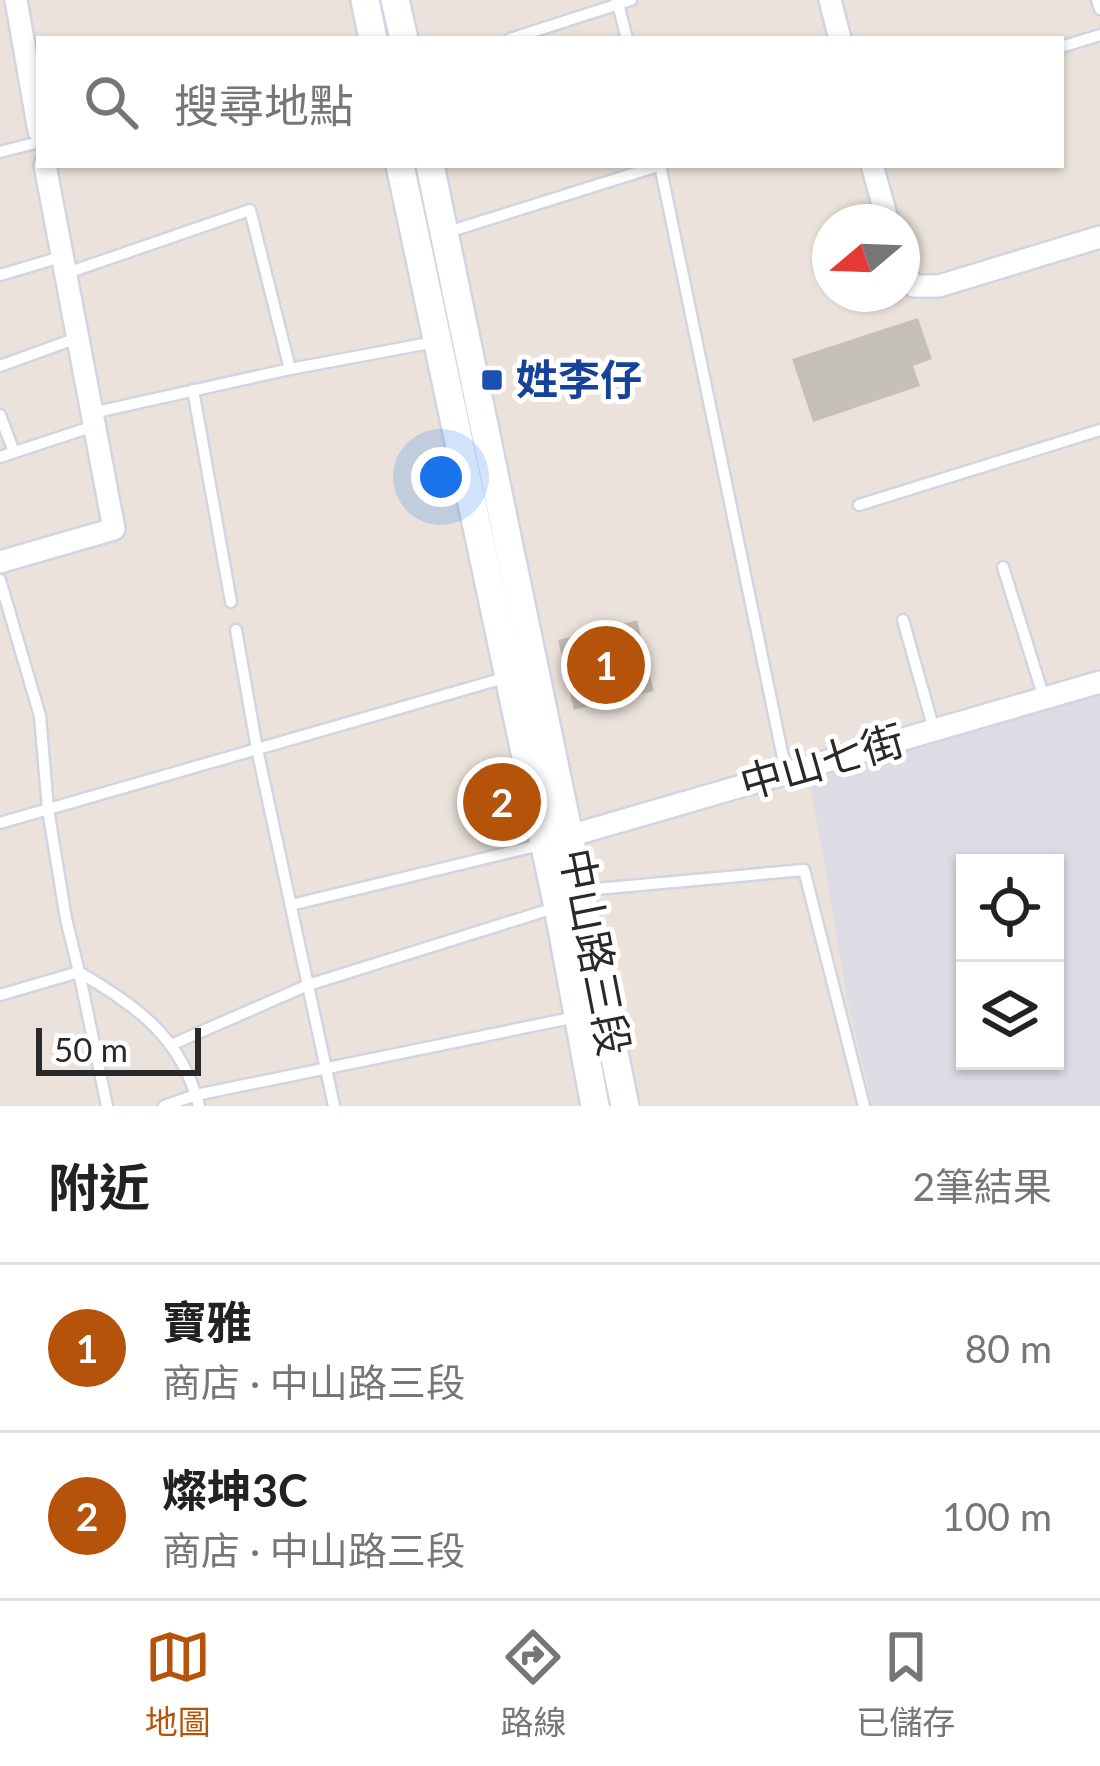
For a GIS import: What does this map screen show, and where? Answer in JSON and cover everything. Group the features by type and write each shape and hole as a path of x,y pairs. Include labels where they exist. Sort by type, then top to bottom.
{"main road":[{"path":"364,0 372,36"},
{"path":"395,0 403,36"},
{"name":"中山路三段","path":"401,168 509,676 558,839 582,890 625,1106"},
{"name":"中山路三段","path":"431,168 558,839 558,907 595,1106"}],"street":[{"path":"830,0 838,36"},
{"path":"12,15 36,118"},
{"path":"0,562 114,529 46,168"},
{"path":"873,168 883,204"},
{"path":"920,286 939,286 1100,237"},
{"name":"中山七街","path":"558,839 1100,682"}],"lane":[{"path":"1097,0 1100,9"},
{"path":"519,36 622,1 627,36"},
{"path":"1064,46 1100,35"},
{"path":"0,152 36,143"},
{"path":"445,233 651,168"},
{"path":"661,168 786,772"},
{"path":"0,275 63,265 250,210 290,369"},
{"path":"0,366 77,338"},
{"path":"0,457 93,419 193,390 438,341"},
{"path":"193,390 231,602"},
{"path":"0,415 14,452"},
{"path":"859,506 1100,430"},
{"path":"1003,566 1044,698"},
{"path":"0,580 40,716 48,809 66,919 107,1106"},
{"path":"903,620 934,730"},
{"path":"236,630 334,1106"},
{"path":"0,823 509,676"},
{"path":"291,905 558,839"},
{"path":"173,1044 308,985 558,907 582,890 804,870 864,1106"},
{"path":"0,993 79,972 132,1004 173,1044 197,1100"},
{"path":"164,1106 326,1067 576,1017"}],"shaded area":[{"path":"1100,693 1100,1106 873,1106 846,993 810,781"}],"building":[{"path":"917,320 930,358 911,365 918,385 814,420 794,360"},
{"path":"636,622 652,690 575,708 560,641"}],"place":[{"name":"姓李仔","path":"492,380"},
{"name":"寶雅","path":"606,665"},
{"name":"燦坤3C","path":"502,802"}]}
